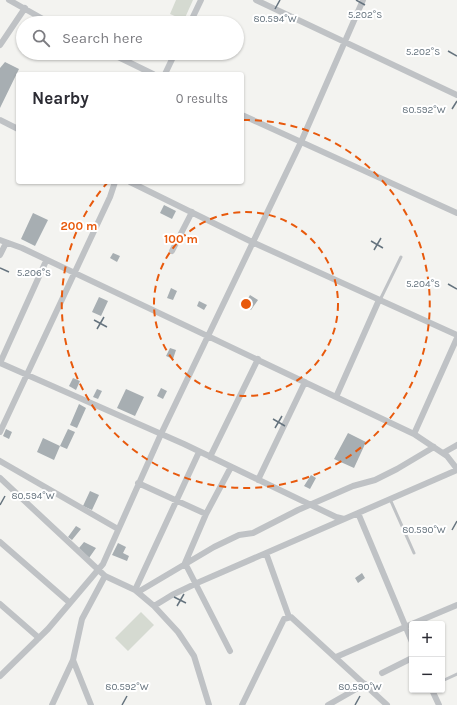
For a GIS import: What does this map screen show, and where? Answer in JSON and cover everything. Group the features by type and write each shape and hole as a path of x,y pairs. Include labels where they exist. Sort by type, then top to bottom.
{"street":[{"path":"9,0 38,16"},
{"path":"193,16 201,0"},
{"path":"256,0 457,95"},
{"path":"2,671 39,638 100,570 161,434 301,142 363,0"},
{"path":"20,16 25,8"},
{"path":"0,45 16,21"},
{"path":"124,60 149,72"},
{"path":"166,72 172,60"},
{"path":"244,116 457,213"},
{"path":"0,120 16,128"},
{"path":"0,432 114,184"},
{"path":"134,184 252,242 457,335"},
{"path":"172,251 192,212"},
{"path":"0,255 3,241 209,336 414,434 443,454 457,469 197,583 172,595 154,606"},
{"path":"46,261 0,363 161,434 336,518 344,519"},
{"path":"336,398 379,300"},
{"path":"414,434 457,338"},
{"path":"210,457 258,359"},
{"path":"258,480 305,382"},
{"path":"443,454 457,445"},
{"path":"137,591 185,563 239,535 253,533 353,486 375,480 434,447"},
{"path":"137,591 199,452"},
{"path":"0,461 118,529"},
{"path":"185,563 206,514 231,467"},
{"path":"0,478 105,576 137,591 154,606 178,632 194,656 209,705"},
{"path":"138,483 206,514"},
{"path":"358,513 409,623"},
{"path":"0,542 70,603"},
{"path":"266,553 288,617"},
{"path":"185,563 197,583 230,651"},
{"path":"52,705 73,660 82,619 105,576"},
{"path":"0,604 39,638"},
{"path":"419,621 457,605"},
{"path":"242,705 284,619 288,617 295,618 387,705"},
{"path":"336,657 409,625"},
{"path":"73,660 90,705"},
{"path":"382,673 409,660"},
{"path":"328,705 365,684"},
{"path":"433,693 439,705"}],"lane":[{"path":"379,300 401,257"},
{"path":"390,499 414,553"},
{"path":"445,680 457,674"}],"shaded area":[{"path":"176,0 193,0 186,16 175,16 170,14"},
{"path":"141,612 154,625 128,651 115,638"}],"building":[{"path":"5,62 19,69 16,72 16,75 0,108 0,68"},
{"path":"164,205 176,211 172,219 160,213"},
{"path":"33,213 48,220 35,246 21,239"},
{"path":"113,253 120,256 117,262 110,258"},
{"path":"171,288 177,291 173,300 167,298"},
{"path":"250,295 258,300 251,310 244,305"},
{"path":"99,297 108,301 101,316 92,312"},
{"path":"199,301 207,305 204,310 197,306"},
{"path":"170,348 176,350 173,359 166,356"},
{"path":"73,378 80,381 76,390 69,386"},
{"path":"161,388 167,391 163,399 157,396"},
{"path":"97,389 102,391 98,399 93,397"},
{"path":"126,389 144,397 135,416 117,408"},
{"path":"79,404 86,408 77,428 70,425"},
{"path":"6,429 12,432 9,439 3,436"},
{"path":"68,429 75,432 67,449 60,446"},
{"path":"348,433 366,442 354,468 334,459"},
{"path":"43,438 60,446 54,460 37,452"},
{"path":"311,475 316,478 310,489 304,486"},
{"path":"90,491 99,495 92,510 83,506"},
{"path":"76,526 81,529 72,540 68,537"},
{"path":"84,542 96,548 89,558 79,548"},
{"path":"118,543 126,547 123,553 129,556 127,561 112,555"},
{"path":"362,573 365,578 358,583 355,578"}]}
